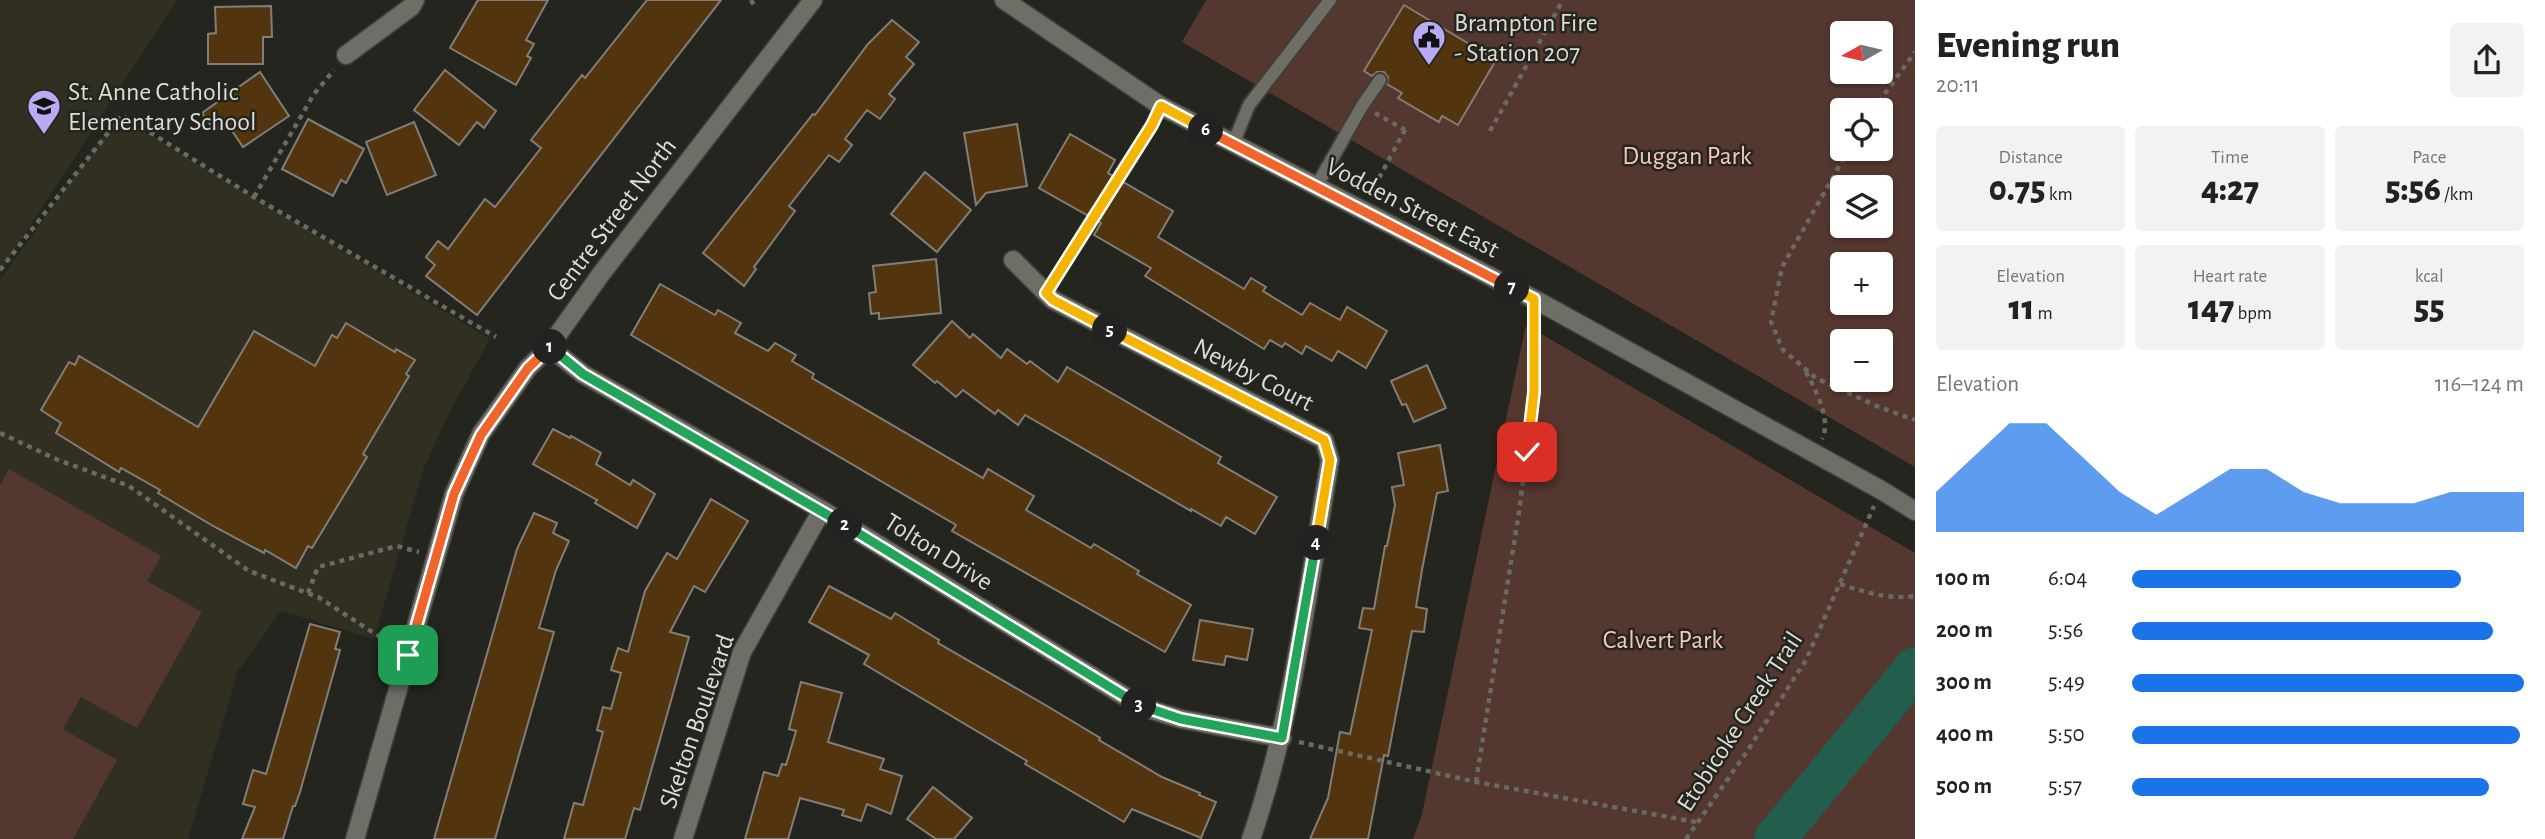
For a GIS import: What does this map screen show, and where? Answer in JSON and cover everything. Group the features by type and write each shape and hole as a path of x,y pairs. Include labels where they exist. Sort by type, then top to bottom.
{"street":[{"path":"346,55 411,8 415,0"},
{"name":"Centre Street North","path":"355,839 454,494 481,435 528,368 549,347 601,274 813,0"},
{"name":"Vodden Street East","path":"1004,0 1161,106 1534,299 1915,511"},
{"name":"Newby Court","path":"1013,260 1053,300 1324,440 1330,460 1282,738 1251,839"},
{"name":"Tolton Drive","path":"549,347 583,374 821,510 1142,706 1181,719 1282,738"},
{"name":"Skelton Boulevard","path":"683,839 742,652 821,510"}],"lane":[{"path":"1233,144 1249,105 1330,0"},
{"path":"1316,187 1362,106 1380,80"}],"path":[{"path":"751,0 755,7"},
{"path":"1490,131 1563,0"},
{"path":"1882,98 1915,52"},
{"path":"254,197 314,94 346,55"},
{"path":"1046,293 1152,125 1161,106"},
{"path":"1362,106 1406,128 1380,178"},
{"path":"0,270 122,116 254,197 496,337"},
{"path":"1842,161 1782,267 1771,322 1783,350 1816,378 1915,420"},
{"path":"1476,782 1519,512 1534,392 1534,299"},
{"path":"1804,368 1817,394 1826,432 1814,453"},
{"path":"0,433 58,460 130,486 249,571 318,597 408,655"},
{"name":"Etobicoke Creek Trail","path":"1686,839 1807,660 1881,490"},
{"path":"308,593 318,567 397,546 436,555"},
{"path":"1840,584 1871,594 1900,599 1915,596"},
{"path":"1282,738 1476,782 1696,822"}],"shaded area":[{"name":"St. Anne Catholic Elementary School","path":"0,0 177,0 0,272"},
{"path":"118,116 490,339 447,417 423,470 374,639 281,611 238,671 188,839 0,839 0,280"}],"green space":[{"name":"Duggan Park","path":"1206,0 1915,0 1915,467 1182,42"},
{"name":"Calvert Park","path":"1526,325 1915,553 1915,839 1413,839 1422,814"},
{"path":"9,469 161,556 147,581 202,612 137,728 81,697 63,729 117,760 73,839 0,839 0,486"}],"building":[{"path":"478,0 548,0 526,40 534,44 527,56 531,58 516,85 450,48"},
{"path":"647,0 721,0 477,315 426,276 435,265 426,257 438,241 448,249 485,199 495,207 541,148 531,140 582,75 585,78"},
{"name":"Brampton Fire - Station 207","path":"1404,5 1496,60 1458,125 1442,116 1439,122 1398,98 1402,93 1387,84 1388,77 1384,72 1377,72 1372,76 1364,71"},
{"path":"271,6 272,37 263,37 263,64 208,64 208,34 216,33 215,7"},
{"path":"892,20 919,42 906,57 914,64 889,94 895,99 880,119 867,110 845,139 852,145 839,162 829,155 789,206 795,211 754,267 756,269 744,286 703,253 813,114 815,115 868,44"},
{"path":"445,70 496,111 484,128 477,122 459,145 414,110"},
{"path":"260,72 289,116 243,147 226,122 214,130 202,113"},
{"path":"308,119 364,149 346,183 341,180 333,196 282,169"},
{"path":"414,122 436,175 387,195 366,142"},
{"path":"1017,124 1027,186 986,193 976,205 964,133"},
{"path":"1070,134 1115,160 1108,173 1173,211 1158,237 1244,289 1251,278 1266,287 1263,291 1302,315 1310,303 1340,320 1347,307 1387,331 1366,368 1338,351 1332,361 1306,346 1302,354 1285,343 1282,347 1270,340 1264,349 1145,276 1151,268 1094,235 1101,223 1039,188"},
{"path":"925,172 971,210 937,252 891,214"},
{"path":"936,259 941,313 879,319 879,313 871,314 869,293 876,292 873,266"},
{"path":"660,284 715,315 718,310 741,323 735,333 768,351 775,343 796,355 792,361 814,374 812,378 983,478 988,469 1034,496 1026,510 1091,548 1094,544 1139,571 1137,574 1191,605 1165,652 952,531 956,525 631,335"},
{"path":"952,321 970,338 973,334 1001,358 1007,349 1027,364 1030,361 1058,382 1067,367 1221,457 1218,463 1277,497 1255,534 1226,517 1221,526 1191,511 1025,415 1018,425 998,410 995,414 963,390 956,397 937,381 935,383 913,365"},
{"path":"346,323 395,352 396,349 415,360 406,374 409,376 363,454 367,457 312,548 308,546 296,568 213,526 158,493 160,490 121,468 119,472 56,433 61,423 41,410 69,362 75,365 79,356 198,427 254,331 315,366 332,335 337,338"},
{"path":"1427,365 1446,408 1414,422 1406,404 1402,405 1391,381"},
{"path":"553,429 601,453 596,464 630,485 633,480 655,494 637,528 595,503 597,500 533,464"},
{"path":"1440,445 1448,491 1437,493 1422,570 1416,607 1427,609 1424,632 1412,631 1388,756 1384,755 1368,839 1310,839 1328,798 1340,732 1350,734 1372,630 1359,628 1363,608 1374,609 1395,505 1392,487 1404,485 1398,453"},
{"path":"711,499 748,521 705,592 694,586 670,632 689,637 640,810 634,808 625,839 564,839 574,803 583,805 603,732 597,730 603,707 611,709 621,673 611,670 618,648 628,652 645,591 667,553 677,559"},
{"path":"534,513 557,523 553,533 569,541 556,570 539,628 554,632 495,839 434,839 517,549"},
{"path":"829,586 891,619 895,613 939,640 938,643 1047,706 1100,738 1099,740 1162,777 1216,802 1201,838 1132,809 1124,822 864,664 869,655 809,622"},
{"path":"1200,620 1253,629 1247,660 1226,656 1224,665 1193,660"},
{"path":"310,624 340,632 335,649 340,650 300,792 283,839 242,839 255,807 243,804 253,770 266,774"},
{"path":"801,682 842,693 828,742 884,759 880,769 902,776 891,814 867,804 861,821 842,815 844,810 800,798 788,839 745,839 764,772 778,776 782,764 786,765 796,731 789,729"},
{"path":"933,787 972,818 954,839 936,839 907,819"}],"waterway":[{"path":"1775,839 1915,668"}],"place":[{"name":"Brampton Fire - Station 207","path":"1429,67"},
{"name":"St. Anne Catholic Elementary School","path":"44,136"}],"route":[{"path":"408,655 454,494 481,435 528,368 549,347 583,374 821,510 1142,706 1181,719 1282,738 1330,460 1324,440 1053,300 1046,293 1152,125 1161,106 1534,299 1534,392 1527,452"}]}
